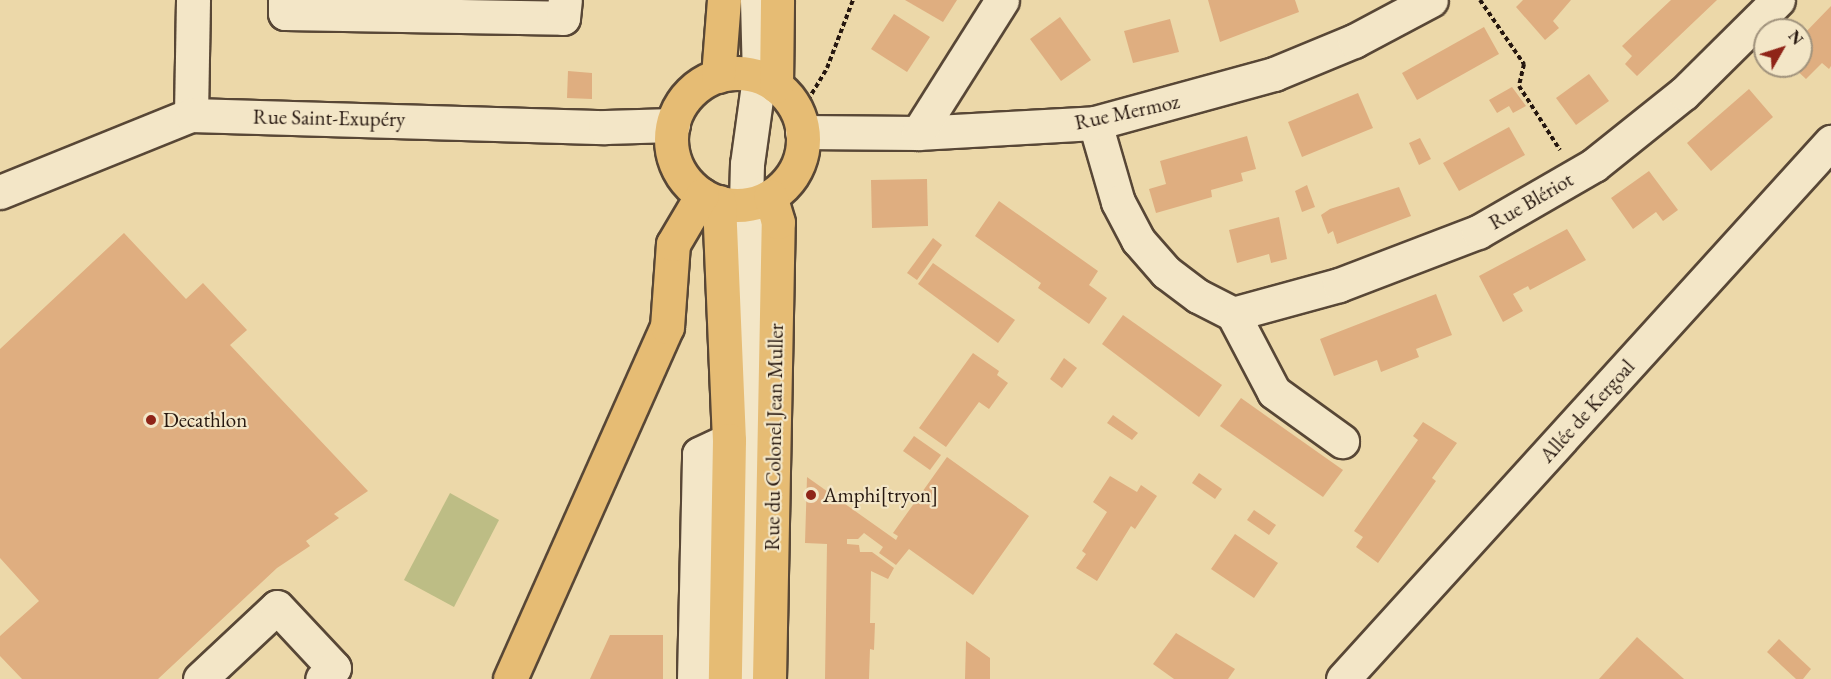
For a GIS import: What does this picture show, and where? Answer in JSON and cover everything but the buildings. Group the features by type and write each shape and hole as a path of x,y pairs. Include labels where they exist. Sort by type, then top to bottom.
{"main road":[{"path":"717,76 724,0"},
{"path":"768,82 777,0"},
{"path":"510,679 667,327 673,244 734,200 796,169 801,124 768,82 735,73 717,76 689,94 673,125 671,145 676,165 734,200"},
{"path":"725,679 734,200"},
{"name":"Rue du Colonel Jean Muller","path":"734,200 778,222 770,679"}],"street":[{"path":"191,115 193,0"},
{"path":"285,0 285,13 563,18 565,0"},
{"path":"746,679 749,251 734,200 747,164 755,119 768,82 757,0"},
{"path":"918,133 1002,0"},
{"name":"Rue Mermoz","path":"801,124 918,133 1095,123 1274,74 1354,41 1431,0"},
{"name":"Rue Blériot","path":"1233,314 1339,285 1478,232 1576,176 1684,93 1778,0"},
{"name":"Rue Saint-Exupéry","path":"0,192 191,115 605,127 673,125"},
{"path":"1095,123 1118,202 1138,240 1166,272 1198,296 1233,314 1274,392 1342,441"},
{"name":"Allée de Kergoal","path":"1343,679 1831,142"},
{"path":"693,679 699,454 729,440"},
{"path":"200,679 277,607 334,668 322,679"}],"path":[{"path":"801,124 827,68 853,0"},
{"path":"1480,0 1524,64 1519,86 1576,176"}],"green space":[{"path":"450,493 499,520 454,607 404,580"}],"place":[{"name":"Decathlon","path":"151,420"},
{"name":"Amphi[tryon]","path":"811,495"}]}
